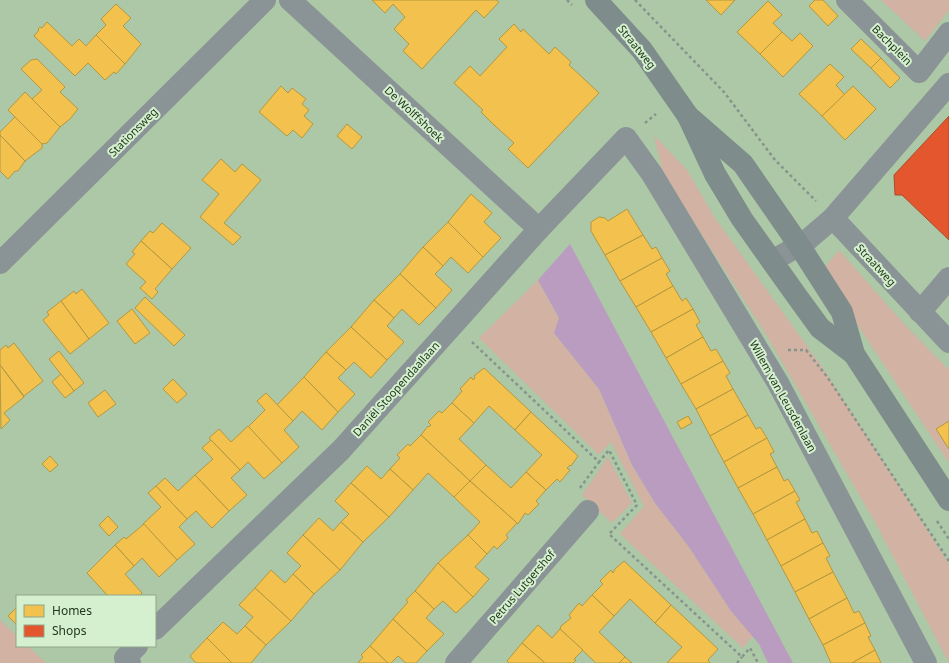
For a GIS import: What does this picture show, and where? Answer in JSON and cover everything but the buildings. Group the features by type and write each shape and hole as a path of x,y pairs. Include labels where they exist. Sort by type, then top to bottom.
{"main road":[{"name":"Straatweg","path":"596,0 642,50 688,116 716,174 742,219 820,328 854,354"},
{"name":"Straatweg","path":"688,116 744,164 842,312 854,354"},
{"path":"854,354 949,500"}],"street":[{"name":"Stationsweg","path":"0,263 265,0"},
{"name":"De Wolffshoek","path":"290,0 539,229"},
{"name":"Bachplein","path":"847,0 920,72 949,33"},
{"path":"772,261 799,245 833,218 949,84"},
{"name":"Daniël Stoopendaallaan","path":"156,628 341,450 539,229 626,138"},
{"name":"Willem van Leusdenlaan","path":"626,138 652,174 778,383 926,663"},
{"name":"Straatweg","path":"833,218 949,342"},
{"path":"920,312 949,278"},
{"name":"Petrus Lutgershof","path":"456,663 588,510"},
{"path":"130,663 125,658 136,647"}],"path":[{"path":"635,0 724,92 775,160 833,218"},
{"path":"806,350 828,378 949,560"},
{"path":"738,663 742,657"}],"shaded area":[{"path":"881,0 949,0 949,10 925,41"},
{"path":"654,135 687,170 715,218 825,371 949,564 949,663 875,522 767,336 663,174"},
{"path":"570,244 793,663 768,663 759,644 731,611 689,547 655,503 632,465 599,389 554,333 559,318 538,280"},
{"path":"839,250 905,325 949,370 949,463 845,306 823,269"},
{"path":"538,280 559,319 554,333 599,389 632,466 655,503 689,547 731,611 753,636 743,648 620,534 644,506 611,442 599,455 479,338"},
{"path":"608,457 632,503 612,523 582,495"},
{"path":"0,620 16,635 16,647 29,647 46,663 0,663"}]}
